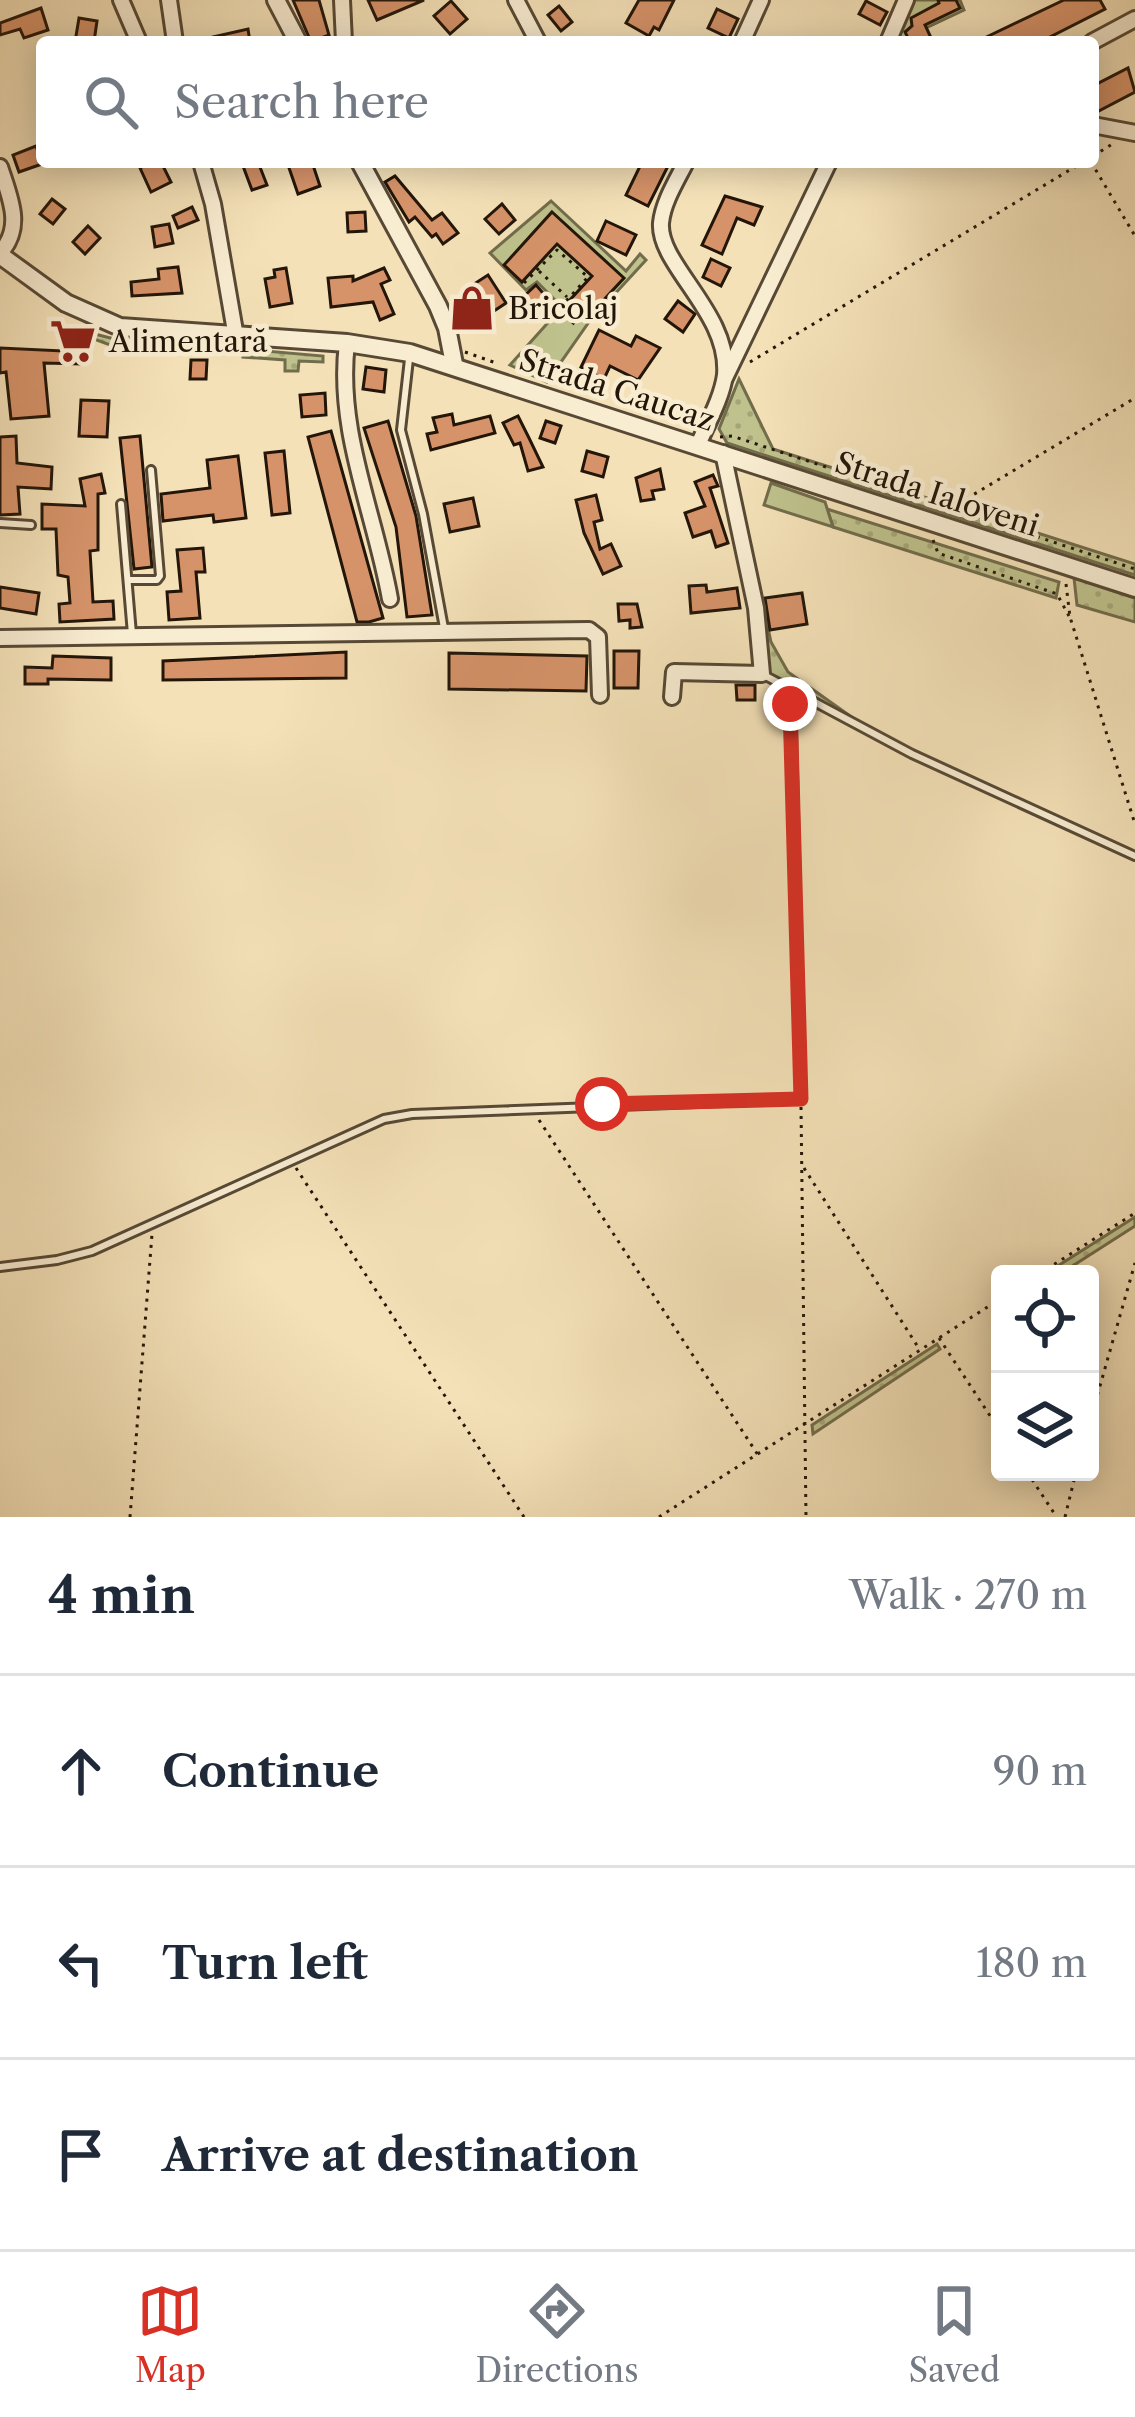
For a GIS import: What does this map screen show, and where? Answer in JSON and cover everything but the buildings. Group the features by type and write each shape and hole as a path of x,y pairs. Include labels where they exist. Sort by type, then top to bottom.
{"street":[{"path":"121,0 136,36"},
{"path":"170,0 174,36"},
{"path":"276,0 295,36"},
{"path":"343,0 344,36"},
{"path":"516,0 535,36"},
{"path":"745,36 761,0"},
{"path":"891,36 906,0"},
{"path":"1099,38 1135,19"},
{"path":"1099,126 1135,133"},
{"path":"0,167 15,230 0,254"},
{"path":"203,168 236,337"},
{"path":"363,168 438,307 454,364"},
{"path":"683,168 664,208 662,234 715,323 725,378"},
{"path":"700,441 725,378 826,168"},
{"name":"Strada Caucaz","path":"0,254 96,319 146,331 410,352 700,441 723,453 756,608 762,674"},
{"path":"346,344 344,414 390,598"},
{"name":"Strada Ialoveni","path":"723,453 1135,588"},
{"path":"0,638 596,632 600,695"},
{"path":"672,697 674,672 762,674"}],"lane":[{"path":"410,352 400,430 423,514 445,632"},
{"path":"128,580 160,576 151,470"},
{"path":"121,504 132,634"},
{"path":"0,523 31,525"},
{"path":"762,674 912,754 1135,856"},
{"path":"0,1267 92,1251 384,1119 531,1108 801,1099 791,689"}],"path":[{"path":"725,378 1073,168"},
{"path":"1095,168 1135,236"},
{"path":"524,283 557,250 588,277 568,298 566,317 578,327"},
{"path":"538,269 568,298"},
{"path":"951,509 1135,398"},
{"path":"700,441 732,436 1135,569"},
{"path":"924,518 938,553 1057,594 1070,617"},
{"path":"1063,564 1070,617 1135,824"},
{"path":"801,1099 806,1517"},
{"path":"531,1108 758,1455"},
{"path":"292,1161 524,1517"},
{"path":"803,1166 920,1349"},
{"path":"1053,1265 1135,1214"},
{"path":"130,1517 152,1227"},
{"path":"1099,1389 1135,1263"},
{"path":"659,1517 991,1305"},
{"path":"939,1337 991,1417"},
{"path":"1033,1481 1055,1516 1065,1508"},
{"path":"1065,1517 1073,1481"}],"green space":[{"path":"913,0 960,0 964,10 909,36 898,36"},
{"path":"551,201 626,271 640,254 646,260 589,322 547,382 510,365 562,307 537,282 526,290 490,253"},
{"path":"83,331 126,342 175,346 177,353 121,349 83,335"},
{"path":"244,349 323,356 323,362 299,361 298,371 285,371 285,360 243,357"},
{"path":"739,379 773,449 1135,564 1135,575 727,443 719,429"},
{"path":"771,483 825,502 833,527 764,505"},
{"path":"827,509 1059,582 1056,598 833,527"},
{"path":"755,566 771,642 788,672 853,718 769,673"},
{"path":"1074,578 1135,598 1135,622 1077,605"},
{"path":"1135,1217 1135,1226 1074,1265 1059,1265"},
{"path":"937,1344 940,1349 813,1434 812,1425"}],"place":[{"name":"Bricolaj","path":"472,308"},
{"name":"Alimentară","path":"73,341"}],"route":[{"path":"602,1104 801,1099 790,704"}]}
